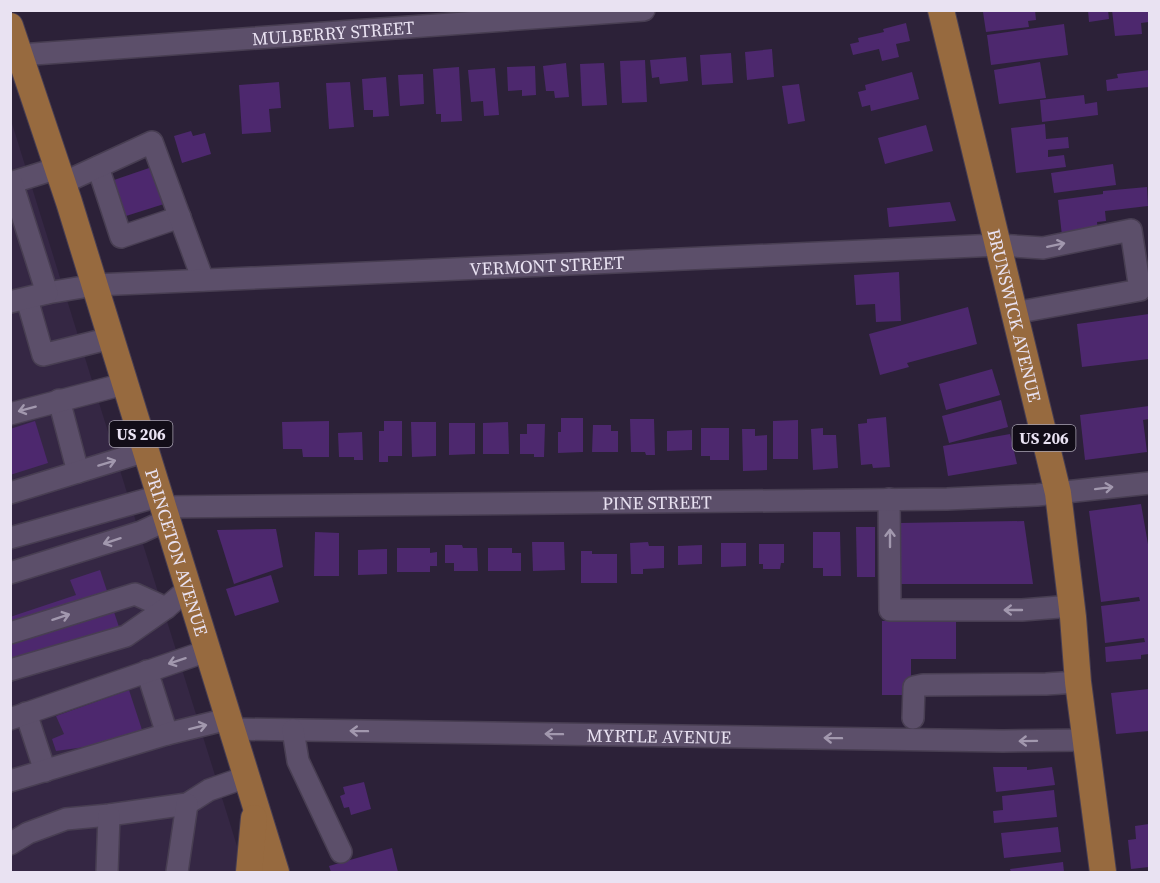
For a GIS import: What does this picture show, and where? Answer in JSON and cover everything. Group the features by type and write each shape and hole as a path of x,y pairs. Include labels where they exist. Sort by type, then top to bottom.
{"main road":[{"name":"BRUNSWICK AVENUE","path":"941,10 1058,493 1072,606 1078,682 1102,873"},
{"name":"PRINCETON AVENUE","path":"10,26 60,175 276,873"},
{"path":"249,873 255,805"}],"street":[{"name":"MULBERRY STREET","path":"20,56 434,18 644,10"},
{"path":"111,338 43,355 28,298 11,183 98,167 152,142 203,280"},
{"path":"98,167 121,237 180,217"},
{"name":"VERMONT STREET","path":"28,298 94,285 998,244 1043,248 1131,230 1140,290 1014,313"},
{"path":"10,414 124,384"},
{"path":"59,400 78,472"},
{"path":"10,493 146,451"},
{"name":"PINE STREET","path":"163,508 890,499 1058,493 1149,483"},
{"path":"890,499 890,610 1022,610 1072,606"},
{"path":"10,538 163,508"},
{"path":"10,573 141,532 163,508"},
{"path":"10,670 126,636 166,608 188,589"},
{"path":"10,633 135,594 166,608"},
{"path":"45,771 18,716 207,651"},
{"path":"147,671 167,734"},
{"path":"913,718 914,687 923,685 1078,682"},
{"name":"MYRTLE AVENUE","path":"10,782 167,734 230,724 293,730 1003,741 1087,740"},
{"path":"293,730 298,761 341,852"},
{"path":"10,844 28,833 66,819 187,804 209,790 246,777"},
{"path":"177,873 187,804"},
{"path":"107,873 109,815"}],"shaded area":[{"path":"10,117 242,862 243,872 11,872"}],"building":[{"path":"1035,10 1036,20 1028,21 1029,27 986,32 983,12"},
{"path":"1088,10 1108,10 1109,19 1089,22"},
{"path":"1112,10 1149,10 1149,22 1141,23 1142,34 1115,36"},
{"path":"906,23 910,41 896,44 899,57 882,61 879,49 853,55 850,44 859,42 858,38 884,32 883,29"},
{"path":"1064,24 1068,55 991,65 987,35"},
{"path":"772,49 774,77 747,80 745,52"},
{"path":"731,53 733,83 702,85 700,55"},
{"path":"686,57 688,81 660,84 659,77 652,78 650,60"},
{"path":"645,60 647,102 622,103 620,61"},
{"path":"1040,62 1046,98 999,104 994,70"},
{"path":"566,63 569,97 555,98 554,91 546,91 543,66"},
{"path":"604,63 607,105 582,106 580,64"},
{"path":"535,66 536,95 522,96 522,90 508,91 507,67"},
{"path":"459,67 462,121 441,122 441,114 436,114 433,69"},
{"path":"495,68 499,115 484,116 483,101 471,102 468,70"},
{"path":"1149,70 1149,87 1107,91 1106,80 1118,78 1117,74"},
{"path":"912,72 919,99 871,111 870,105 862,107 858,92 866,90 865,85"},
{"path":"423,74 424,104 400,106 398,75"},
{"path":"386,77 389,116 373,117 373,110 364,110 362,79"},
{"path":"279,82 281,108 269,109 271,132 242,134 239,85"},
{"path":"350,82 354,127 329,129 326,83"},
{"path":"799,84 805,121 788,124 782,86"},
{"path":"1084,95 1085,104 1097,102 1098,115 1042,122 1040,100"},
{"path":"1045,124 1046,139 1068,137 1069,148 1048,150 1048,157 1064,155 1066,167 1016,173 1011,128"},
{"path":"926,125 933,151 885,164 878,138"},
{"path":"191,131 193,136 205,133 211,154 182,163 174,136"},
{"path":"1113,164 1116,185 1054,193 1051,173"},
{"path":"152,167 164,204 126,216 114,180"},
{"path":"1147,187 1148,206 1105,211 1106,221 1097,222 1098,231 1062,236 1058,200 1103,194 1103,191"},
{"path":"950,202 956,221 889,227 887,208"},
{"path":"899,272 901,321 876,322 875,304 856,305 854,275"},
{"path":"968,307 977,344 907,363 909,367 880,375 869,334"},
{"path":"1149,314 1149,359 1082,367 1077,324"},
{"path":"992,369 1000,395 946,410 939,384"},
{"path":"1001,400 1008,427 949,443 942,416"},
{"path":"1149,406 1149,419 1143,420 1147,452 1085,460 1080,415"},
{"path":"886,417 890,467 873,468 872,464 861,465 858,424 867,423 867,419"},
{"path":"561,418 583,418 583,452 558,453"},
{"path":"630,419 654,419 655,455 631,452"},
{"path":"798,420 798,459 773,459 773,421"},
{"path":"35,421 48,463 10,475 10,429"},
{"path":"329,421 329,457 303,457 302,449 283,449 282,422"},
{"path":"384,421 402,421 402,456 388,456 388,462 379,462 379,431 384,431"},
{"path":"411,422 436,422 436,456 412,457"},
{"path":"508,422 509,454 483,454 483,423"},
{"path":"449,423 475,423 475,454 449,455"},
{"path":"527,424 545,424 544,457 520,454 520,434 527,434"},
{"path":"593,425 611,425 611,431 618,431 618,452 592,452"},
{"path":"701,428 729,428 729,460 710,460 710,456 701,456"},
{"path":"823,428 823,435 836,435 838,468 813,470 811,429"},
{"path":"742,429 755,429 755,436 767,435 767,470 743,471"},
{"path":"692,430 692,450 667,451 667,431"},
{"path":"362,432 363,460 354,460 354,457 339,457 338,433"},
{"path":"1010,434 1017,464 948,476 943,446"},
{"path":"1141,504 1149,550 1149,654 1141,655 1141,659 1106,662 1105,647 1145,642 1144,638 1105,643 1101,606 1140,601 1139,597 1101,602 1089,511"},
{"path":"1024,521 1033,584 900,584 900,523"},
{"path":"856,527 875,527 875,577 857,577"},
{"path":"276,529 283,567 234,584 217,530"},
{"path":"315,532 339,533 339,576 314,576"},
{"path":"813,532 840,532 841,576 823,576 823,568 813,568"},
{"path":"532,542 564,542 565,570 533,571"},
{"path":"648,542 649,546 664,546 664,568 643,569 643,574 631,574 630,543"},
{"path":"721,543 746,543 746,566 721,567"},
{"path":"759,544 784,544 784,563 781,563 780,569 763,569 763,564 759,564"},
{"path":"445,545 477,548 478,571 454,571 454,563 445,563"},
{"path":"702,545 702,564 678,565 678,546"},
{"path":"397,548 430,548 430,553 437,552 437,566 430,566 430,572 397,572"},
{"path":"488,548 512,548 512,553 521,553 521,571 488,571"},
{"path":"387,549 387,574 358,575 358,550"},
{"path":"581,551 592,551 592,554 617,554 617,583 581,583"},
{"path":"100,570 119,627 10,660 10,617 76,595 70,580"},
{"path":"271,575 279,602 235,616 226,589"},
{"path":"956,620 956,659 911,659 911,695 882,695 882,621"},
{"path":"1149,689 1149,731 1116,734 1111,693"},
{"path":"129,690 143,733 114,743 56,751 52,739 64,734 56,716"},
{"path":"993,767 1027,767 1027,770 1052,767 1055,785 996,792"},
{"path":"364,782 371,809 351,815 349,807 344,808 340,796 345,794 343,787"},
{"path":"1054,790 1057,817 994,823 993,811 1003,810 1002,796"},
{"path":"1149,824 1149,867 1131,869 1128,840 1136,839 1135,826"},
{"path":"1058,827 1061,852 1004,858 1001,833"},
{"path":"392,848 398,872 331,872 329,866"},
{"path":"1063,862 1064,872 1011,872 1010,869"}]}
